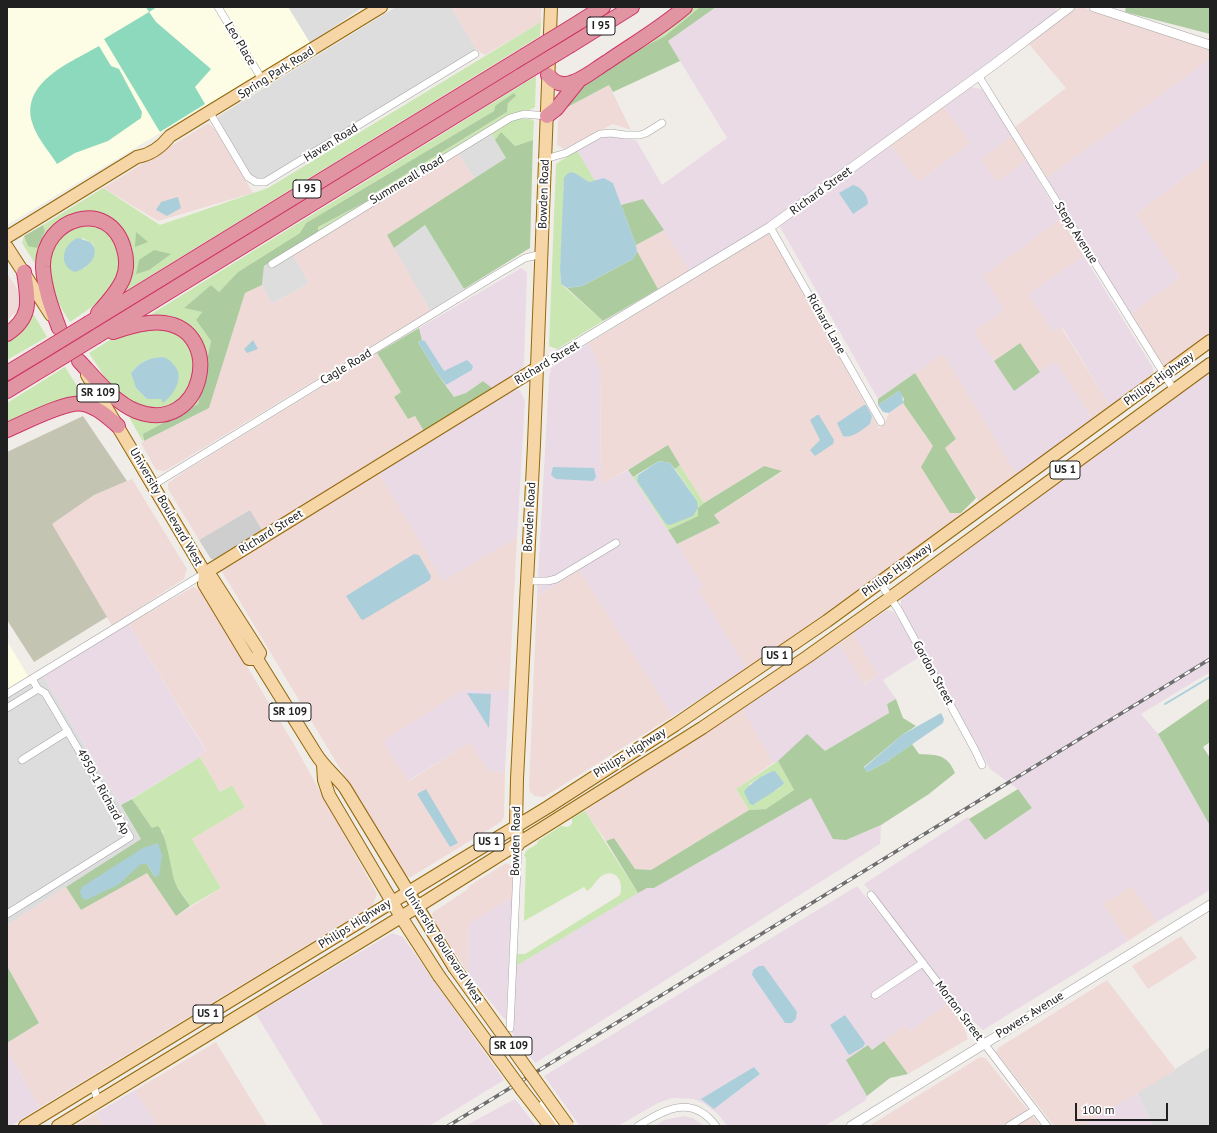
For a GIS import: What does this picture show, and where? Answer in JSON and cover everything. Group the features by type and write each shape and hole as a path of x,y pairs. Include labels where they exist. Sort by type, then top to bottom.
{"highway":[{"name":"I 95","path":"7,373 603,7"},
{"name":"I 95","path":"7,391 632,7"},
{"path":"548,75 553,81 559,84 565,84 580,78 658,28 685,7"},
{"path":"547,116 556,109 580,78"},
{"path":"59,328 45,282 43,266 45,253 49,242 56,232 72,221 85,218 100,221 115,231 122,241 126,260 122,280 90,323"},
{"path":"7,334 22,322 28,309 24,272"},
{"path":"78,361 124,403 141,412 156,414 171,411 185,403 194,392 200,374 199,356 195,345 180,329 164,324 150,323 97,336"},
{"path":"7,430 63,407 77,403 84,404 99,411 118,426"}],"main road":[{"name":"Spring Park Road","path":"7,237 137,157 143,156 163,144 170,136 210,114 381,7"},
{"name":"Bowden Road","path":"518,845 516,825 542,254 551,7"},
{"name":"University Boulevard West","path":"7,247 59,328 204,573 212,578 260,652 258,659 322,765 324,780 329,795 392,901 439,976 550,1126"},
{"name":"Philips Highway","path":"25,1126 407,891 548,807 714,699 880,583 1210,341"},
{"name":"Philips Highway","path":"58,1126 402,917 724,714 890,598 1210,364"},
{"name":"Richard Street","path":"204,573 537,368"},
{"path":"1137,394 1148,409"},
{"path":"1029,474 1040,488"},
{"path":"1000,495 1010,510"},
{"path":"714,699 724,714"},
{"name":"University Boulevard West","path":"322,765 332,772 345,788 454,967 568,1126"}],"street":[{"name":"Leo Place","path":"218,7 263,81"},
{"name":"Richard Street","path":"537,368 770,227 1070,7"},
{"path":"1094,7 1210,45"},
{"name":"Haven Road","path":"210,114 248,176 256,182 265,182 475,54"},
{"name":"Stepp Avenue","path":"978,75 1174,390"},
{"name":"Summerall Road","path":"272,264 510,118 524,114 547,116"},
{"path":"545,159 566,153 600,134 611,132 625,135 640,135 662,123"},
{"name":"Richard Lane","path":"770,227 881,422"},
{"name":"Cagle Road","path":"153,485 501,272 525,258 542,254"},
{"path":"527,581 548,581 556,579 616,543"},
{"name":"Richard Street","path":"7,694 204,573"},
{"name":"Gordon Street","path":"880,583 972,743 982,765"},
{"name":"4950-1 Richard Ap","path":"7,914 130,837 45,693 38,689 32,679"},
{"path":"7,708 38,689"},
{"path":"22,760 68,731"},
{"name":"Bowden Road","path":"510,1028 518,845"},
{"name":"Morton Street","path":"871,895 983,1044 1047,1126"},
{"name":"Powers Avenue","path":"851,1126 1210,904"},
{"path":"875,995 923,963"},
{"path":"93,1085 98,1101"},
{"path":"543,1104 560,1126"},
{"path":"638,1126 667,1110 683,1107 692,1108 705,1115 716,1126"},
{"path":"1009,1126 1034,1110"}],"shaded area":[{"path":"288,7 363,7 310,43"},
{"path":"288,7 310,43 7,225 7,8"},
{"path":"396,7 451,7 476,49 272,176 256,180 250,176 224,133 218,119 219,116"},
{"path":"451,7 541,7 541,22 485,55 476,49"},
{"path":"716,7 1058,7 1055,13 776,219 690,271 643,199 621,205 613,183 604,178 595,181 577,150 606,136 636,140 662,185 727,138 668,41"},
{"path":"1085,8 1210,50 1210,59 1047,178 1015,127 1066,88 1028,43 1073,9"},
{"path":"1210,59 1210,158 1136,214 1179,278 1129,315 1047,178"},
{"path":"609,85 631,130 613,124 564,149 557,145 558,122 562,110"},
{"path":"970,87 982,89 1012,136 981,159 997,182 1026,160 1061,218 983,276 1004,310 974,332 1014,390 1055,361 1093,420 1017,475 943,353 878,399 779,225 890,145 918,182 971,143 943,106"},
{"path":"943,106 971,143 918,182 890,145"},
{"path":"208,123 215,129 253,193 158,221 103,188"},
{"path":"491,133 506,158 475,179 458,153"},
{"path":"1012,136 1026,160 997,183 981,159"},
{"path":"458,153 475,179 387,235 430,311 165,471 156,470 141,443 209,408 245,293 262,285 272,304 309,283 292,254"},
{"path":"1210,158 1210,335 1171,364 1164,366 1158,360 1129,315 1179,278 1136,214"},
{"path":"1061,218 1084,256 1028,294 1054,332 1061,327 1110,406 1093,420 1055,361 1040,372 1019,343 994,361 973,332 1004,310 982,276"},
{"path":"425,225 464,289 430,311 394,248"},
{"path":"664,230 690,271 658,289 637,251 636,245"},
{"path":"770,232 879,428 884,424 889,413 903,403 933,446 950,513 961,513 960,517 747,669 698,590 703,586 677,544 720,523 714,515 782,472 764,466 704,503 668,446 601,485 600,370 589,343"},
{"path":"290,250 309,283 272,304 262,285 264,266"},
{"path":"1084,256 1153,368 1154,376 1110,406 1062,327 1053,332 1028,294"},
{"path":"521,268 527,272 524,364 522,370 492,388 483,381 466,393 454,397 446,385 472,370 473,366 444,371 425,341 422,340 419,328"},
{"path":"7,273 22,296 23,307 7,320"},
{"path":"589,343 600,370 601,485 628,470 703,586 698,590 747,669 673,716 579,570 537,596 549,378 551,368"},
{"path":"377,353 401,392 394,397 408,419 415,416 425,433 264,533 250,510 199,540 168,489 168,483 188,469"},
{"path":"943,353 1017,475 980,503 945,448 956,439 915,373"},
{"path":"1210,371 1210,672 1141,714 1158,734 1209,824 1210,822 1210,890 1157,922 1132,886 1103,904 1128,941 983,1030 964,1013 864,884 968,817 985,840 1032,808 1018,789 990,769 901,607 901,597"},
{"path":"515,390 520,390 525,401 517,537 443,581 378,471"},
{"path":"83,416 127,481 94,495 52,524 107,617 34,662 7,620 7,452"},
{"path":"378,471 443,581 517,537 509,690 463,690 409,781 470,742 489,771 505,772 504,817 501,822 411,877 405,877 221,570"},
{"path":"132,479 187,569 184,579 112,626 51,524 94,495"},
{"path":"250,510 264,533 217,560 211,559 199,540"},
{"path":"579,570 673,716 544,797 535,796 530,792 529,787 537,596"},
{"path":"193,587 201,590 295,746 377,894 373,905 39,1108 7,1049 7,1043 39,1023 7,966 7,925 66,887 81,910 147,873 176,916 221,888 192,839 245,807 232,785 220,792 199,755 206,750 128,624"},
{"path":"887,610 894,612 921,656 883,680 896,699 887,704 889,713 825,752 773,763 742,707 839,644 864,685 878,675 853,633"},
{"path":"128,624 206,751 199,755 200,757 121,805 43,676"},
{"path":"853,633 878,675 863,685 839,644"},
{"path":"7,641 28,676 7,689"},
{"path":"43,676 141,839 7,925 7,698"},
{"path":"463,690 509,690 505,772 489,771 470,742 408,781 383,741"},
{"path":"742,707 773,763 736,789 749,810 651,870 635,869 614,838 606,841 585,811"},
{"path":"811,798 846,840 881,825 880,844 535,1063 511,1032 516,966 647,887 654,888"},
{"path":"506,863 512,866 512,897 469,924 468,973 433,919 432,913 468,889 469,886"},
{"path":"857,886 917,960 916,964 875,990 872,1000 917,968 923,967 949,1002 910,1031 905,1025 872,1050 868,1045 847,1060 867,1096 866,1100 825,1126 727,1126 719,1115 705,1104 694,1099 672,1098 658,1103 618,1126 580,1126 544,1076","holes":["753,970 797,1012 796,1019 792,1023 785,1023 752,975","754,1067 760,1074 714,1109"]},
{"path":"1132,886 1157,922 1128,941 1102,904"},
{"path":"512,897 506,1019 504,1019 468,973 469,924"},
{"path":"392,933 403,937 504,1080 429,1126 324,1126 256,1014"},
{"path":"1181,936 1197,958 1148,989 1132,966"},
{"path":"1107,980 1176,1070 1082,1126 1054,1126 996,1052 998,1048"},
{"path":"949,1002 961,1018 968,1039 908,1074 884,1041 905,1025 910,1031"},
{"path":"216,1042 267,1126 157,1126 135,1090"},
{"path":"1210,1047 1210,1126 1153,1126 1137,1093"},
{"path":"7,1049 39,1108 11,1126 7,1126"},
{"path":"980,1057 985,1058 1041,1126 869,1126"},
{"path":"135,1090 157,1126 103,1126 96,1113"},
{"path":"1137,1093 1153,1126 1082,1126"},
{"path":"515,1099 536,1126 465,1126"},
{"path":"96,1113 103,1126 75,1126"},
{"path":"684,1116 693,1118 704,1126 655,1126 664,1120"}],"green space":[{"path":"146,7 157,7 149,12"},
{"path":"691,7 700,7 665,36 596,72"},
{"path":"700,7 716,7 668,41 680,61 613,92 609,85 562,110 596,72 665,36"},
{"path":"1126,7 1210,7 1210,34 1125,12"},
{"path":"149,12 156,22 211,69 195,87 205,104 160,132 104,39"},
{"path":"541,22 540,36 119,295 124,285 114,224 69,219 36,265 22,243 24,236 28,246 45,231 43,225 103,188 160,225 268,188"},
{"path":"99,46 111,66 119,69 142,112 141,118 108,141 75,153 57,164 34,128 32,122 31,108 34,95 41,84 51,75 63,66"},
{"path":"536,76 535,107 530,110 510,115 318,233 318,227 373,198 375,193 507,112 508,103 516,96 495,106 494,111 306,223 300,233 238,272 219,292 211,285 184,308 202,312 196,320 211,341 206,368 190,333 145,318"},
{"path":"514,93 516,96 508,103 507,112 375,193 373,198 318,227 318,233 264,266 262,285 245,293 209,408 144,441 143,434 198,404 211,341 196,320 202,312 184,308 211,285 219,292 238,272 300,233 306,223 494,111 495,106"},
{"path":"513,119 530,119 534,121 533,140 515,146 501,133 495,140 491,133"},
{"path":"501,132 515,146 533,140 530,248 464,289 425,225 394,248 387,235 506,158 495,140"},
{"path":"577,150 595,181 589,182 571,172 563,189 565,192 560,269 561,284 603,321 557,349 549,346 556,164"},
{"path":"643,199 664,230 636,245 621,205"},
{"path":"83,222 107,229 122,257 116,282 99,302 70,322 54,295 48,272 49,261 58,235","holes":["83,238 93,244 95,254 85,268 72,271 63,258"]},
{"path":"43,225 45,231 37,248 28,246 24,236"},
{"path":"136,232 148,242 135,247"},
{"path":"154,250 171,254 149,270 136,274 139,260"},
{"path":"637,251 658,289 603,321 567,288 582,286 633,259"},
{"path":"29,315 34,315 47,337 7,360 7,337"},
{"path":"158,326 184,338 196,362 188,395 165,409 134,405 110,385 89,353 121,333","holes":["163,357 169,360 161,398 147,399 136,388 132,372 139,365 149,359"]},
{"path":"419,328 422,340 418,342 436,372 454,397 466,393 483,381 492,388 425,433 415,416 408,419 394,397 401,392 377,353"},
{"path":"1020,343 1040,372 1014,391 994,361"},
{"path":"65,367 86,400 7,428 7,403"},
{"path":"915,373 956,439 945,448 976,498 961,513 950,513 921,467 933,446 903,403 904,399 899,391 878,405 878,399"},
{"path":"202,386 198,404 144,434 143,442 124,408 155,418"},
{"path":"668,445 680,465 675,469 670,463 659,461 633,477 628,470"},
{"path":"680,465 704,503 698,508 698,516 668,530 633,477 638,475 637,481 697,501 675,469"},
{"path":"764,466 782,471 714,515 720,523 677,544 668,530 698,516 698,508 704,503"},
{"path":"1210,698 1210,742 1203,747 1210,758 1209,824 1158,734"},
{"path":"896,699 903,718 916,726 902,735 864,767 867,772 885,763 912,744 919,754 937,755 945,759 949,762 955,773 929,794 881,825 846,840 833,839 811,798 654,888 647,888 638,893 606,841 614,838 635,869 651,870 749,810 766,809 794,790 778,761 807,734 825,751 889,713 887,704"},
{"path":"200,757 220,792 232,785 245,807 192,839 221,888 190,906 175,883 164,842 163,831 152,828 132,799"},
{"path":"778,761 794,790 766,809 749,810 736,789","holes":["769,772 780,788 765,795 753,804 749,784"]},
{"path":"1018,789 1032,808 985,840 969,819"},
{"path":"132,799 152,828 158,826 164,836 175,882 190,906 176,916 147,873 81,910 66,887 141,839 121,805","holes":["162,855 155,877 147,864 141,864"]},
{"path":"585,811 638,893 516,966 516,954 525,954 620,895 621,886 618,878 612,873 608,873 603,875 587,891 584,887 524,921 526,859 524,855 527,850 537,844 538,841 561,826 568,827 572,824 572,818"},
{"path":"7,966 39,1023 7,1043 8,1001"},
{"path":"884,1041 908,1074 890,1078 867,1096 846,1060 868,1045 872,1050"}],"water":[{"path":"571,172 589,182 604,178 613,183 637,251 633,259 582,286 567,288 561,284 560,269 564,178"},
{"path":"853,185 864,192 868,204 853,214 839,193"},
{"path":"178,197 181,208 167,216 156,210 161,202"},
{"path":"78,238 90,242 95,251 92,260 84,268 75,272 69,269 66,265 64,255 69,245"},
{"path":"253,340 258,349 247,353 244,349"},
{"path":"422,340 425,341 444,371 467,360 473,366 472,370 446,385 436,372 418,342"},
{"path":"163,357 168,359 177,369 178,380 177,385 171,395 163,403 161,399 147,399 136,388 131,373 145,361"},
{"path":"899,391 902,394 903,403 889,413 883,412 878,405"},
{"path":"866,405 872,416 870,424 854,435 846,437 843,436 837,423"},
{"path":"819,415 834,440 833,444 815,456 810,450 820,440 810,420"},
{"path":"659,461 670,463 697,501 698,508 693,516 670,525 666,524 637,481 638,475"},
{"path":"553,467 594,468 596,477 593,481 556,479 551,475"},
{"path":"414,554 419,555 431,576 430,580 363,620 361,619 346,596"},
{"path":"467,693 491,694 489,728"},
{"path":"941,713 944,719 943,723 885,763 867,772 864,768 902,735"},
{"path":"775,771 784,783 753,805 750,804 744,792 758,779"},
{"path":"426,789 458,843 450,847 417,794"},
{"path":"158,843 162,855 159,876 155,877 147,864 141,864 118,885 86,900 82,898 80,892 82,887 143,848"},
{"path":"759,966 764,966 797,1012 796,1019 792,1023 785,1023 752,975 753,970"},
{"path":"845,1015 865,1043 863,1047 849,1055 830,1025"},
{"path":"754,1067 760,1074 714,1109 701,1099"}],"waterway":[{"path":"1165,704 1210,677"}],"railway":[{"path":"448,1126 1210,659"}]}
